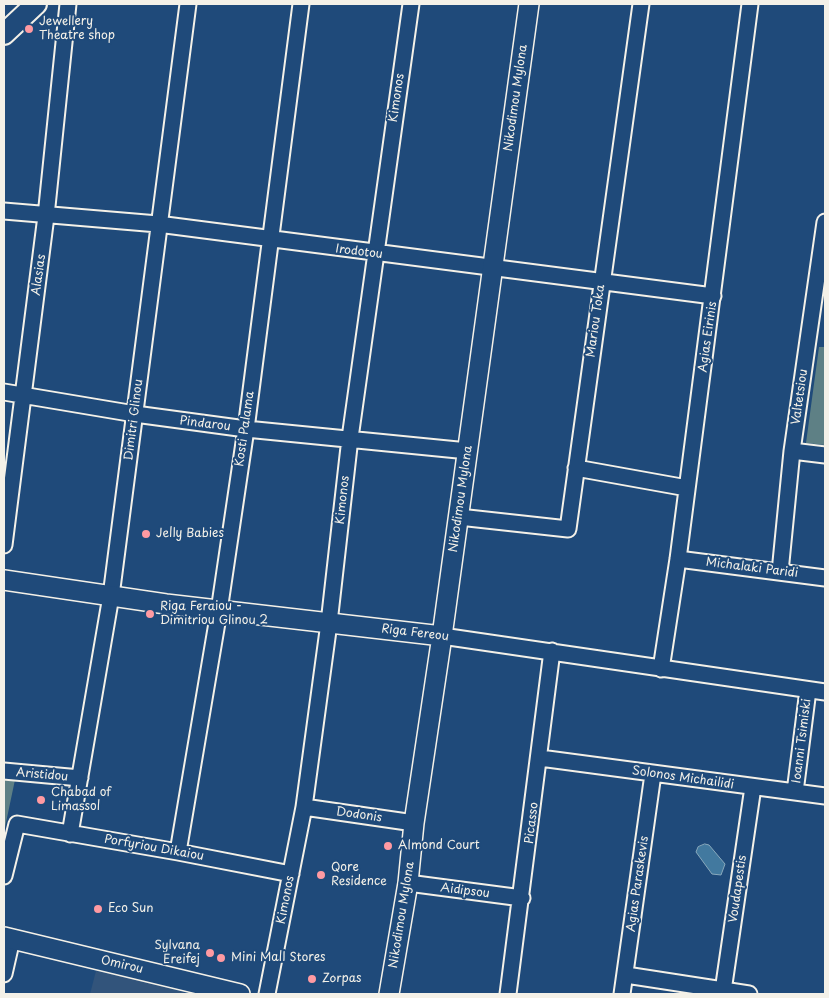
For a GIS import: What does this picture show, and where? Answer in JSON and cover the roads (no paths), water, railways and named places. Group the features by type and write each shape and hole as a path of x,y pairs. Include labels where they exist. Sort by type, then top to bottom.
{"main road":[{"path":"4,18 19,4"},
{"path":"4,34 36,4"}],"street":[{"name":"Alasias","path":"4,545 46,216 68,4"},
{"name":"Dimitri Glinou","path":"70,834 111,596 188,4"},
{"name":"Kosti Palama","path":"178,852 219,611 246,429 268,240 301,4"},
{"name":"Kimonos","path":"267,994 304,807 329,623 350,438 374,254 412,4"},
{"name":"Nikodimou Mylona","path":"389,994 408,883 414,823 459,517 529,4"},
{"name":"Mariou Toka","path":"459,517 568,529 641,4"},
{"name":"Agias Eirinis","path":"661,669 678,559 750,4"},
{"name":"Irodotou","path":"4,211 158,224 374,254 493,266 713,296"},
{"name":"Valtetsiou","path":"780,572 792,451 825,222"},
{"name":"Pindarou","path":"4,392 135,414 246,429 468,451"},
{"path":"792,451 825,455"},
{"path":"576,468 687,488"},
{"name":"Michalaki Paridi","path":"678,559 825,578"},
{"name":"Riga Fereou","path":"4,580 219,611 442,636 552,651 661,669 825,692"},
{"name":"Picasso","path":"508,994 540,758 552,651"},
{"name":"Ioanni Tsimiski","path":"795,792 808,690"},
{"name":"Solonos Michailidi","path":"540,758 825,796"},
{"name":"Aristidou","path":"4,771 80,778"},
{"name":"Agias Paraskevis","path":"622,994 653,774"},
{"name":"Voudapestis","path":"723,991 753,787"},
{"name":"Dodonis","path":"304,807 414,823"},
{"name":"Porfyriou Dikaiou","path":"4,876 17,824 291,874"},
{"name":"Aidipsou","path":"408,883 522,898"},
{"path":"4,974 8,938"},
{"name":"Omirou","path":"8,938 240,994"},
{"path":"626,975 749,994"}],"place":[{"name":"Jewellery Theatre shop","path":"29,29"},
{"name":"Jelly Babies","path":"146,534"},
{"name":"Riga Feraiou - Dimitriou Glinou 2","path":"150,614"},
{"name":"Chabad of Limassol","path":"41,800"},
{"name":"Almond Court","path":"388,846"},
{"name":"Qore Residence","path":"321,875"},
{"name":"Eco Sun","path":"98,909"},
{"name":"Sylvana Ereifej","path":"210,953"},
{"name":"Mini Mall Stores","path":"221,958"},
{"name":"Zorpas","path":"312,979"}]}
